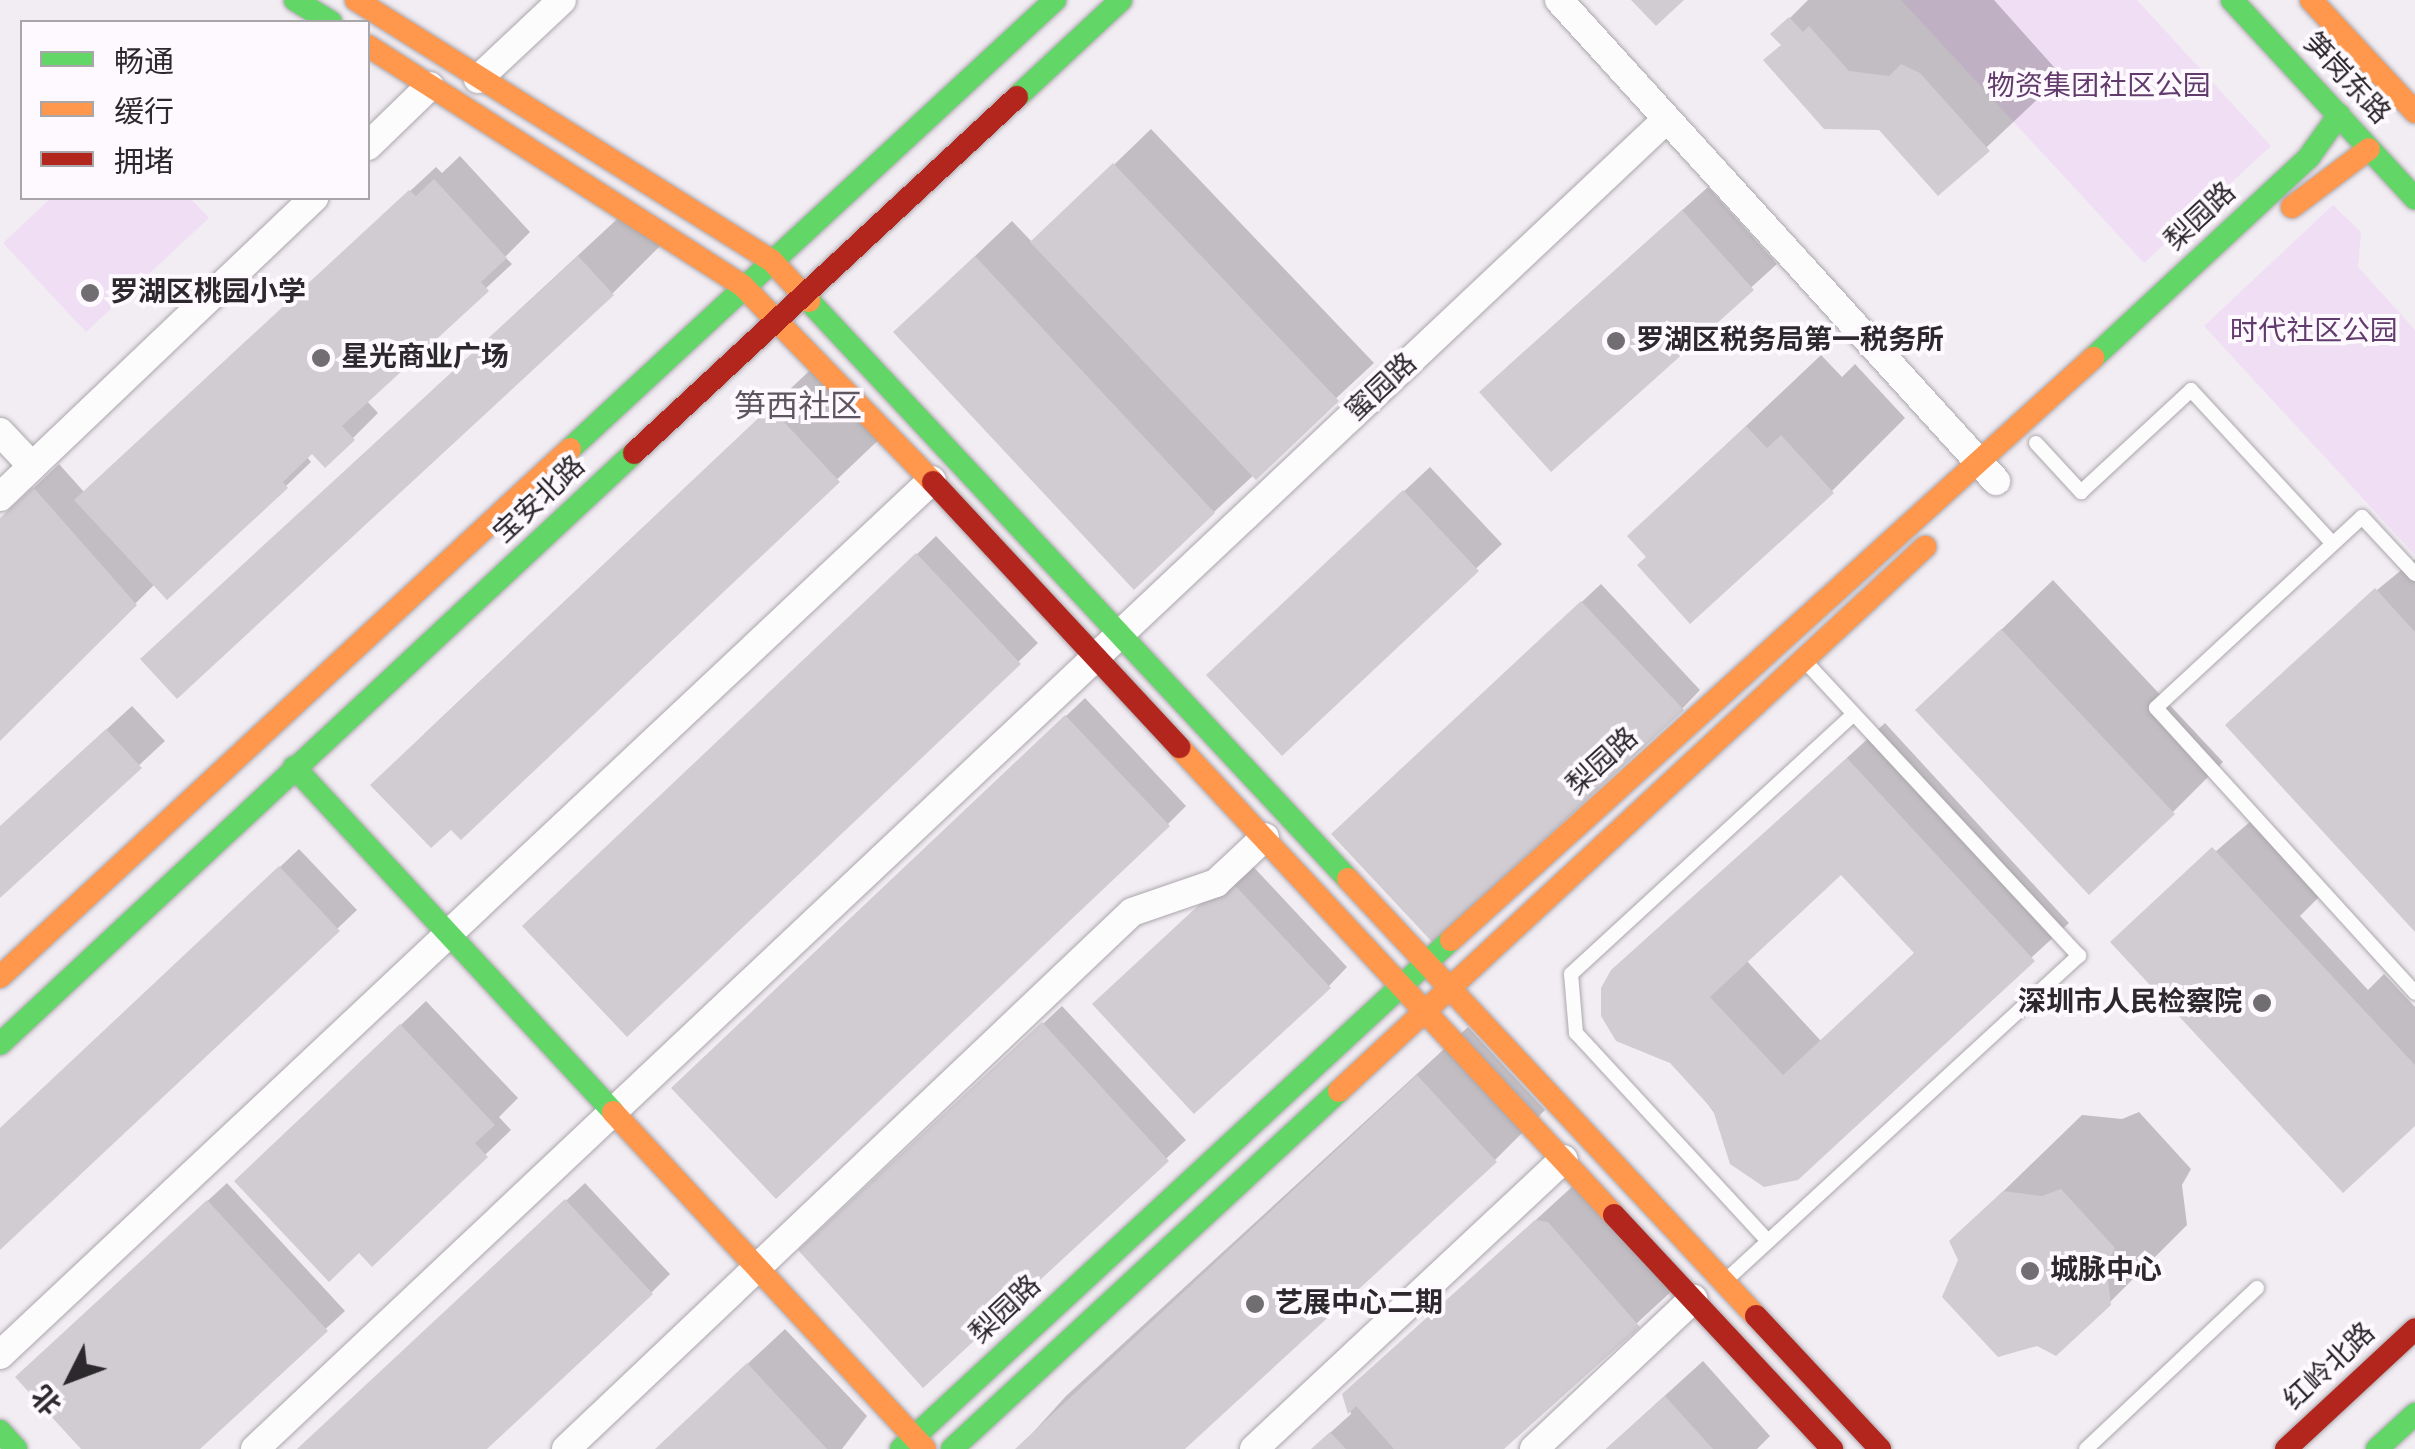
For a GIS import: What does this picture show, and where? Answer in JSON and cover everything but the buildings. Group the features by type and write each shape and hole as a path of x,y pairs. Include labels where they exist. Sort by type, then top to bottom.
{"street":[{"path":"296,0 328,20"},
{"path":"356,0 771,260 1880,1449"},
{"path":"478,78 562,0"},
{"name":"宝安北路","path":"0,977 1055,0"},
{"name":"宝安北路","path":"0,1044 1121,0"},
{"path":"1559,0 1986,479"},
{"name":"笋岗东路","path":"2232,0 2415,198"},
{"name":"笋岗东路","path":"2311,0 2415,112"},
{"path":"370,47 742,286 780,316 1426,1008 1821,1445"},
{"path":"370,144 430,86"},
{"name":"梨园路","path":"913,1445 1427,961 1986,479 2309,158 2339,115"},
{"name":"蜜园路","path":"256,1449 1666,120"},
{"name":"梨园路","path":"1986,479 2036,443 2326,176 2369,149"},
{"path":"0,497 312,200"},
{"path":"0,432 32,466"},
{"path":"0,1355 932,480"},
{"path":"952,1449 1941,532"},
{"path":"294,767 760,1268 913,1445"},
{"path":"566,1449 1132,912 1216,883 1264,837"},
{"path":"1254,1449 1564,1159"},
{"path":"1534,1449 1693,1299"},
{"name":"红岭北路","path":"2286,1449 2415,1329"},
{"path":"2377,1449 2415,1414"},
{"path":"0,1431 16,1449"}],"lane":[{"path":"2036,443 2080,492 2191,390 2333,544"},
{"path":"2415,574 2362,517 2156,708 2415,993"},
{"path":"1724,1282 2079,956 1804,660"},
{"path":"1768,1242 1576,1033 1572,974 1854,714"},
{"path":"2086,1449 2257,1288"}],"green space":[{"name":"物资集团社区公园","path":"1901,0 2137,0 2271,146 2144,263"},
{"path":"49,200 192,200 209,218 86,332 3,243"},
{"name":"时代社区公园","path":"2333,205 2361,232 2358,267 2415,330 2415,555 2204,326"}],"traffic: fast":[{"path":"295,0 328,20"},
{"path":"570,449 1055,0"},
{"path":"1017,97 1121,0"},
{"path":"2232,0 2415,198"},
{"path":"2093,358 2309,157 2339,115"},
{"path":"809,301 1348,879"},
{"path":"0,1044 634,453"},
{"path":"294,767 613,1112"},
{"path":"901,1449 1451,940"},
{"path":"952,1449 1339,1091"},
{"path":"2377,1449 2415,1414"},
{"path":"0,1431 16,1449"}],"traffic: slow":[{"path":"356,0 771,260 809,301"},
{"path":"2311,0 2415,112"},
{"path":"370,47 742,285 933,482"},
{"path":"2292,207 2369,149"},
{"path":"1451,940 2093,358"},
{"path":"0,977 570,449"},
{"path":"1339,1091 1925,547"},
{"path":"1179,747 1614,1215"},
{"path":"1348,879 1756,1316"},
{"path":"613,1112 925,1449"}],"traffic: jam":[{"path":"634,453 1017,97"},
{"path":"933,482 1179,747"},
{"path":"1614,1215 1832,1449"},
{"path":"1756,1316 1880,1449"},
{"path":"2286,1449 2415,1329"}],"place":[{"name":"罗湖区桃园小学","path":"90,293"},
{"name":"罗湖区税务局第一税务所","path":"1616,341"},
{"name":"星光商业广场","path":"321,358"},
{"name":"深圳市人民检察院","path":"2262,1003"},
{"name":"城脉中心","path":"2030,1271"},
{"name":"艺展中心二期","path":"1255,1304"}],"district":[{"name":"笋西社区","path":"798,407"}]}
